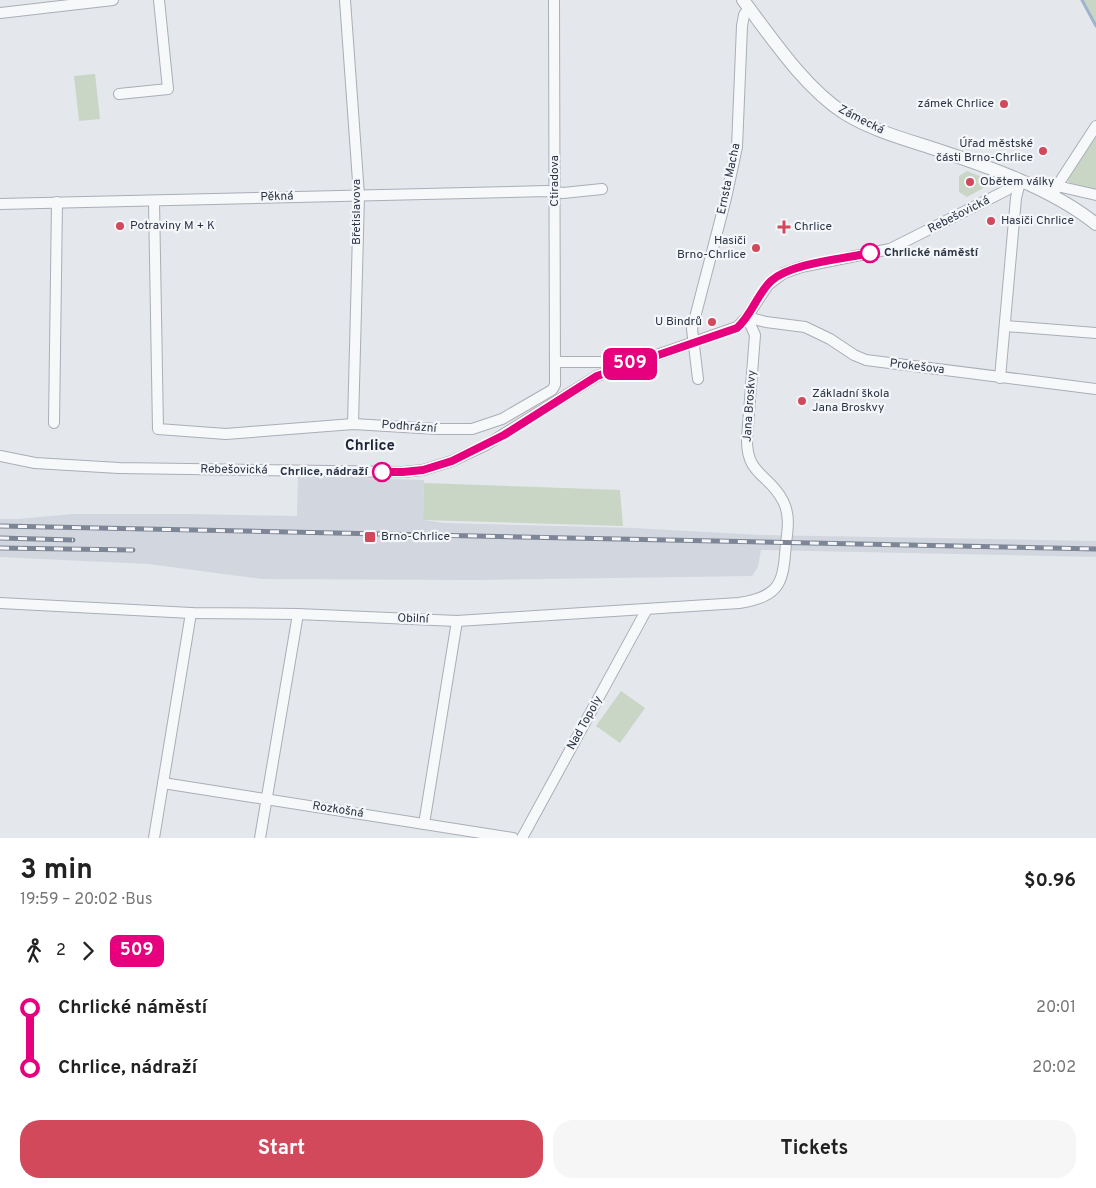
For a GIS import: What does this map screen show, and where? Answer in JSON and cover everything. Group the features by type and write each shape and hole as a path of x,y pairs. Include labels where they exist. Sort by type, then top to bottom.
{"street":[{"path":"0,13 106,0"},
{"path":"119,94 168,88 159,0"},
{"name":"Břetislavova","path":"345,0 359,195 353,424"},
{"name":"Ctiradova","path":"554,0 556,362"},
{"name":"Zámecká","path":"746,4 771,39 813,87 843,112 858,121 889,134 950,154 1020,182"},
{"name":"Ernsta Macha","path":"698,379 692,329 737,148 742,26 746,4"},
{"path":"1055,191 1096,126"},
{"path":"1000,378 1016,198 1020,182 1055,191 1096,195"},
{"name":"Rebešovická","path":"0,456 35,463 119,468 364,472 403,472 452,461 486,445 588,381 624,366 734,329 747,317 768,285 784,273 801,267 890,249 1020,182"},
{"name":"Pěkná","path":"0,204 359,195 563,193 602,190"},
{"path":"1055,191 1096,224"},
{"name":"Podhrázní","path":"154,200 158,429 226,434 353,424 472,429 502,418 552,390 555,385 556,362"},
{"path":"54,423 57,202"},
{"name":"Prokešova","path":"747,317 766,322 805,327 866,360 1096,389"},
{"name":"Jana Broskvy","path":"747,317 755,335 747,438 748,452 753,467 776,491 785,505 788,524 786,543"},
{"path":"1005,326 1096,333"},
{"path":"556,362 613,362 624,366"},
{"name":"Obilní","path":"0,604 191,613 298,614 457,621 739,602 765,596 778,585 782,578 786,543"},
{"name":"Nad Topoly","path":"522,838 647,609"},
{"path":"154,838 191,613"},
{"path":"260,838 298,614"},
{"path":"424,824 457,621"},
{"name":"Rozkošná","path":"163,782 513,838"}],"shaded area":[{"path":"298,476 424,480 423,520 444,523 634,528 761,535 1096,541 1096,557 761,550 758,567 752,576 475,580 262,579 148,564 0,557 0,519 72,514 297,516"}],"green space":[{"path":"1082,0 1096,0 1096,24"},
{"path":"95,74 100,119 79,121 74,76"},
{"path":"1096,135 1096,190 1070,183 1068,177"},
{"path":"967,171 987,179 987,186 967,197 959,192 959,176"},
{"path":"424,483 620,490 623,526 423,520"},
{"path":"621,691 645,708 620,743 596,726"}],"waterway":[{"path":"1082,0 1096,26"}],"railway":[{"path":"0,526 1096,549"},
{"path":"0,538 73,540"},
{"path":"0,548 133,550"}],"bus line":[{"name":"509","path":"382,472 423,470 452,461 504,435 597,376 737,328 747,317 768,285 784,273 801,267 870,253"}],"place":[{"name":"zámek Chrlice","path":"1004,104"},
{"name":"Úřad městské části Brno-Chrlice","path":"1043,151"},
{"name":"Obětem války","path":"970,182"},
{"name":"Hasiči Chrlice","path":"991,221"},
{"name":"Potraviny M + K","path":"120,226"},
{"name":"Chrlice","path":"784,227"},
{"name":"Hasiči Brno-Chrlice","path":"756,248"},
{"name":"Chrlické náměstí","path":"870,253"},
{"name":"U Bindrů","path":"712,322"},
{"name":"Základní škola Jana Broskvy","path":"802,401"},
{"name":"Chrlice, nádraží","path":"382,472"},
{"name":"Brno-Chrlice","path":"370,537"}],"district":[{"name":"Chrlice","path":"370,446"}]}
